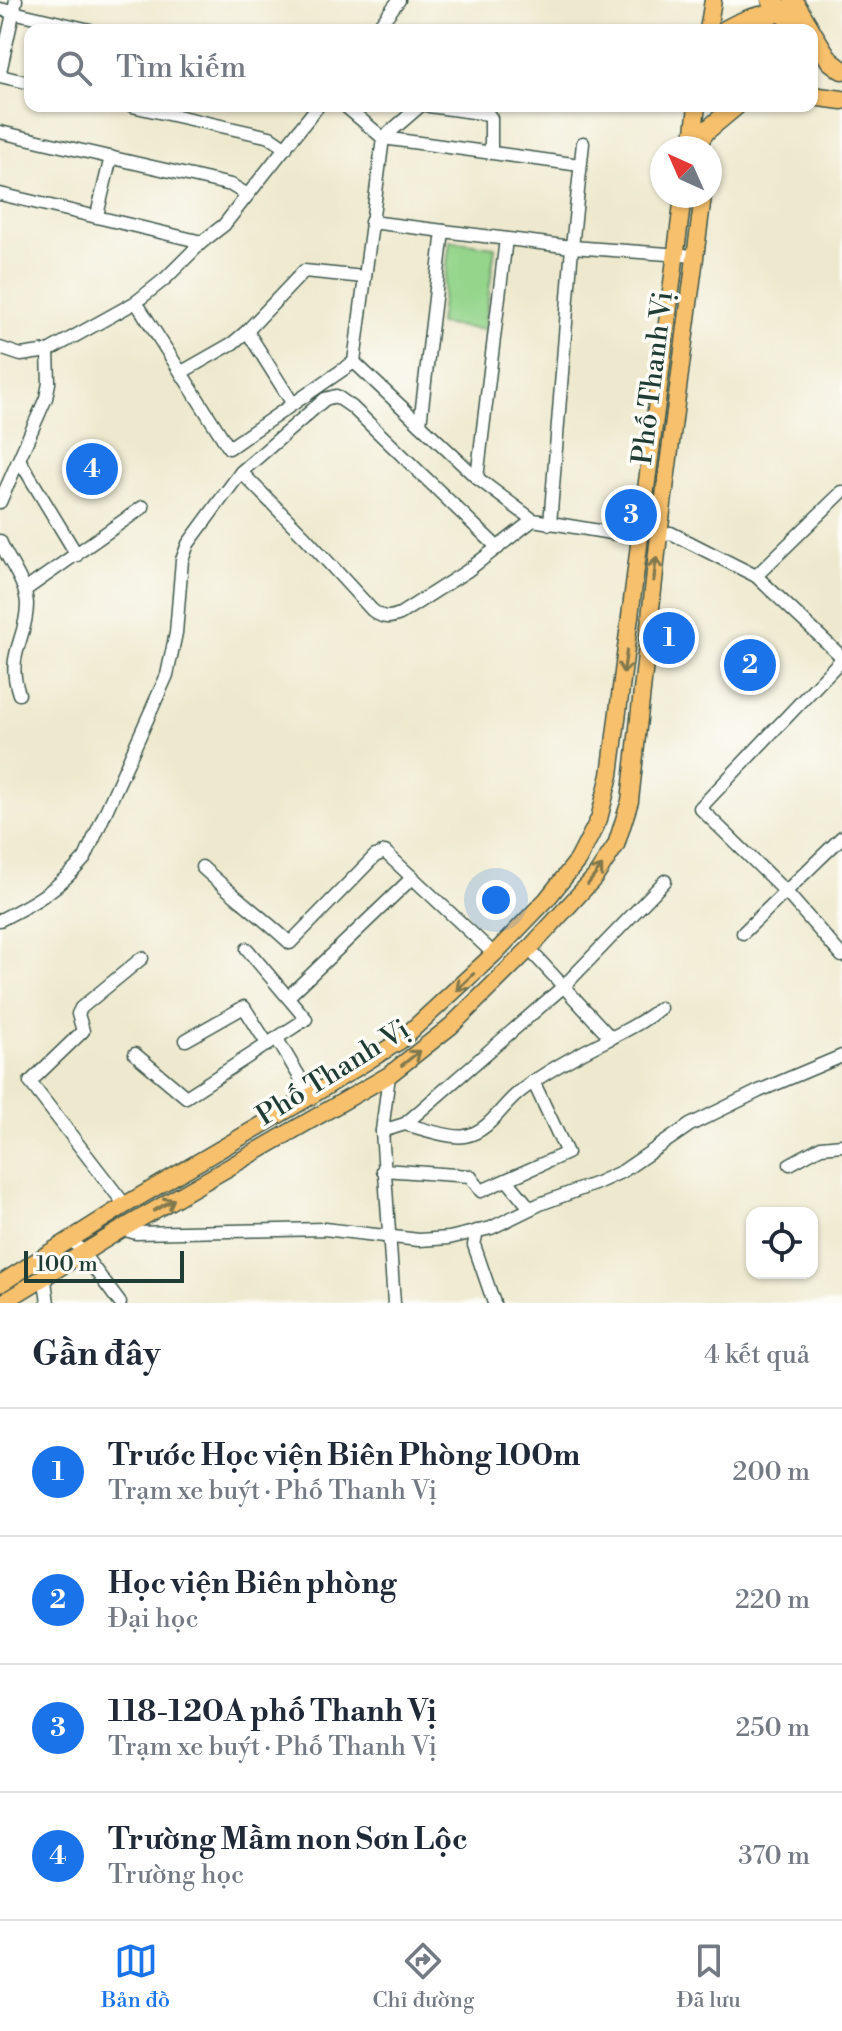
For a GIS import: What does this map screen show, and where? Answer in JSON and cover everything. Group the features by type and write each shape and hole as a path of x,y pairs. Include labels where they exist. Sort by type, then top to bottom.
{"highway":[{"path":"736,24 782,4"},
{"path":"782,4 795,24"},
{"path":"782,4 804,24"},
{"path":"818,40 842,79"},
{"path":"818,49 836,66"},
{"path":"818,97 842,100"},
{"path":"702,136 729,112"}],"main road":[{"path":"709,24 713,0"},
{"path":"694,136 696,112"},
{"name":"Phố Thanh Vị","path":"3,1276 43,1257 400,1041 494,954 547,899 578,860 599,819 610,775 682,208"},
{"name":"Phố Thanh Vị","path":"2,1303 122,1229 389,1075 451,1026 529,949 595,877 616,845 630,801 659,535 701,208"},
{"path":"641,538 659,535"}],"street":[{"path":"381,24 399,0"},
{"path":"24,81 0,74 10,7 69,24"},
{"path":"159,112 270,137 286,148"},
{"path":"0,348 21,355 48,351 136,302 224,225 313,112"},
{"path":"352,112 383,138 580,165"},
{"path":"136,302 229,448 354,362 383,138 413,112"},
{"path":"473,112 488,114 491,118 491,152"},
{"path":"0,132 231,185 246,194"},
{"path":"550,524 583,143"},
{"path":"97,215 111,157"},
{"path":"0,194 202,242"},
{"path":"371,222 572,247 695,256"},
{"path":"420,424 443,231"},
{"path":"477,478 506,239"},
{"path":"182,372 233,343 304,271 364,277"},
{"path":"247,331 293,404"},
{"path":"0,502 46,398 48,351"},
{"path":"354,362 477,478 533,520 641,538"},
{"path":"0,920 40,900 64,882 85,858 167,675 176,633 182,560 188,544 241,472 325,399 336,396 352,407 498,548"},
{"path":"20,461 77,555"},
{"path":"241,472 380,616 390,618 498,548 533,520"},
{"path":"756,576 842,492"},
{"path":"25,590 143,507"},
{"path":"659,535 671,533 756,576 842,658 700,808 786,892 842,956"},
{"path":"0,541 25,590 26,618 13,661 13,677 19,694"},
{"path":"743,933 842,837"},
{"path":"202,867 290,943 381,852 389,853 494,954"},
{"path":"292,993 413,877"},
{"path":"382,1131 405,1124 564,986 665,881"},
{"path":"135,1054 186,1097 306,1019 247,949"},
{"path":"529,949 611,1038"},
{"path":"125,1205 30,1082 83,1031 78,1014 81,1008 142,958"},
{"path":"186,1040 244,1007 311,1096"},
{"path":"405,1124 462,1137 475,1133 533,1081 643,1023 660,1008"},
{"path":"122,1229 136,1233 324,1229 419,1240 449,1238 491,1228 530,1208 623,1171 690,1125 759,1091 842,1056"},
{"path":"389,1075 382,1131 394,1303"},
{"path":"383,1170 470,1176 481,1191 567,1153 533,1081"},
{"path":"790,1164 821,1147 842,1145"},
{"path":"507,1180 530,1208"},
{"path":"477,1231 474,1245 494,1303"},
{"path":"72,1239 120,1303"},
{"path":"43,1257 48,1303"}],"green space":[{"path":"450,241 495,247 484,330 439,324"}],"place":[{"name":"Trường Mầm non Sơn Lộc","path":"92,469"},
{"name":"118-120A phố Thanh Vị","path":"631,515"},
{"name":"Trước Học viện Biên Phòng 100m","path":"669,638"},
{"name":"Học viện Biên phòng","path":"750,665"}]}
